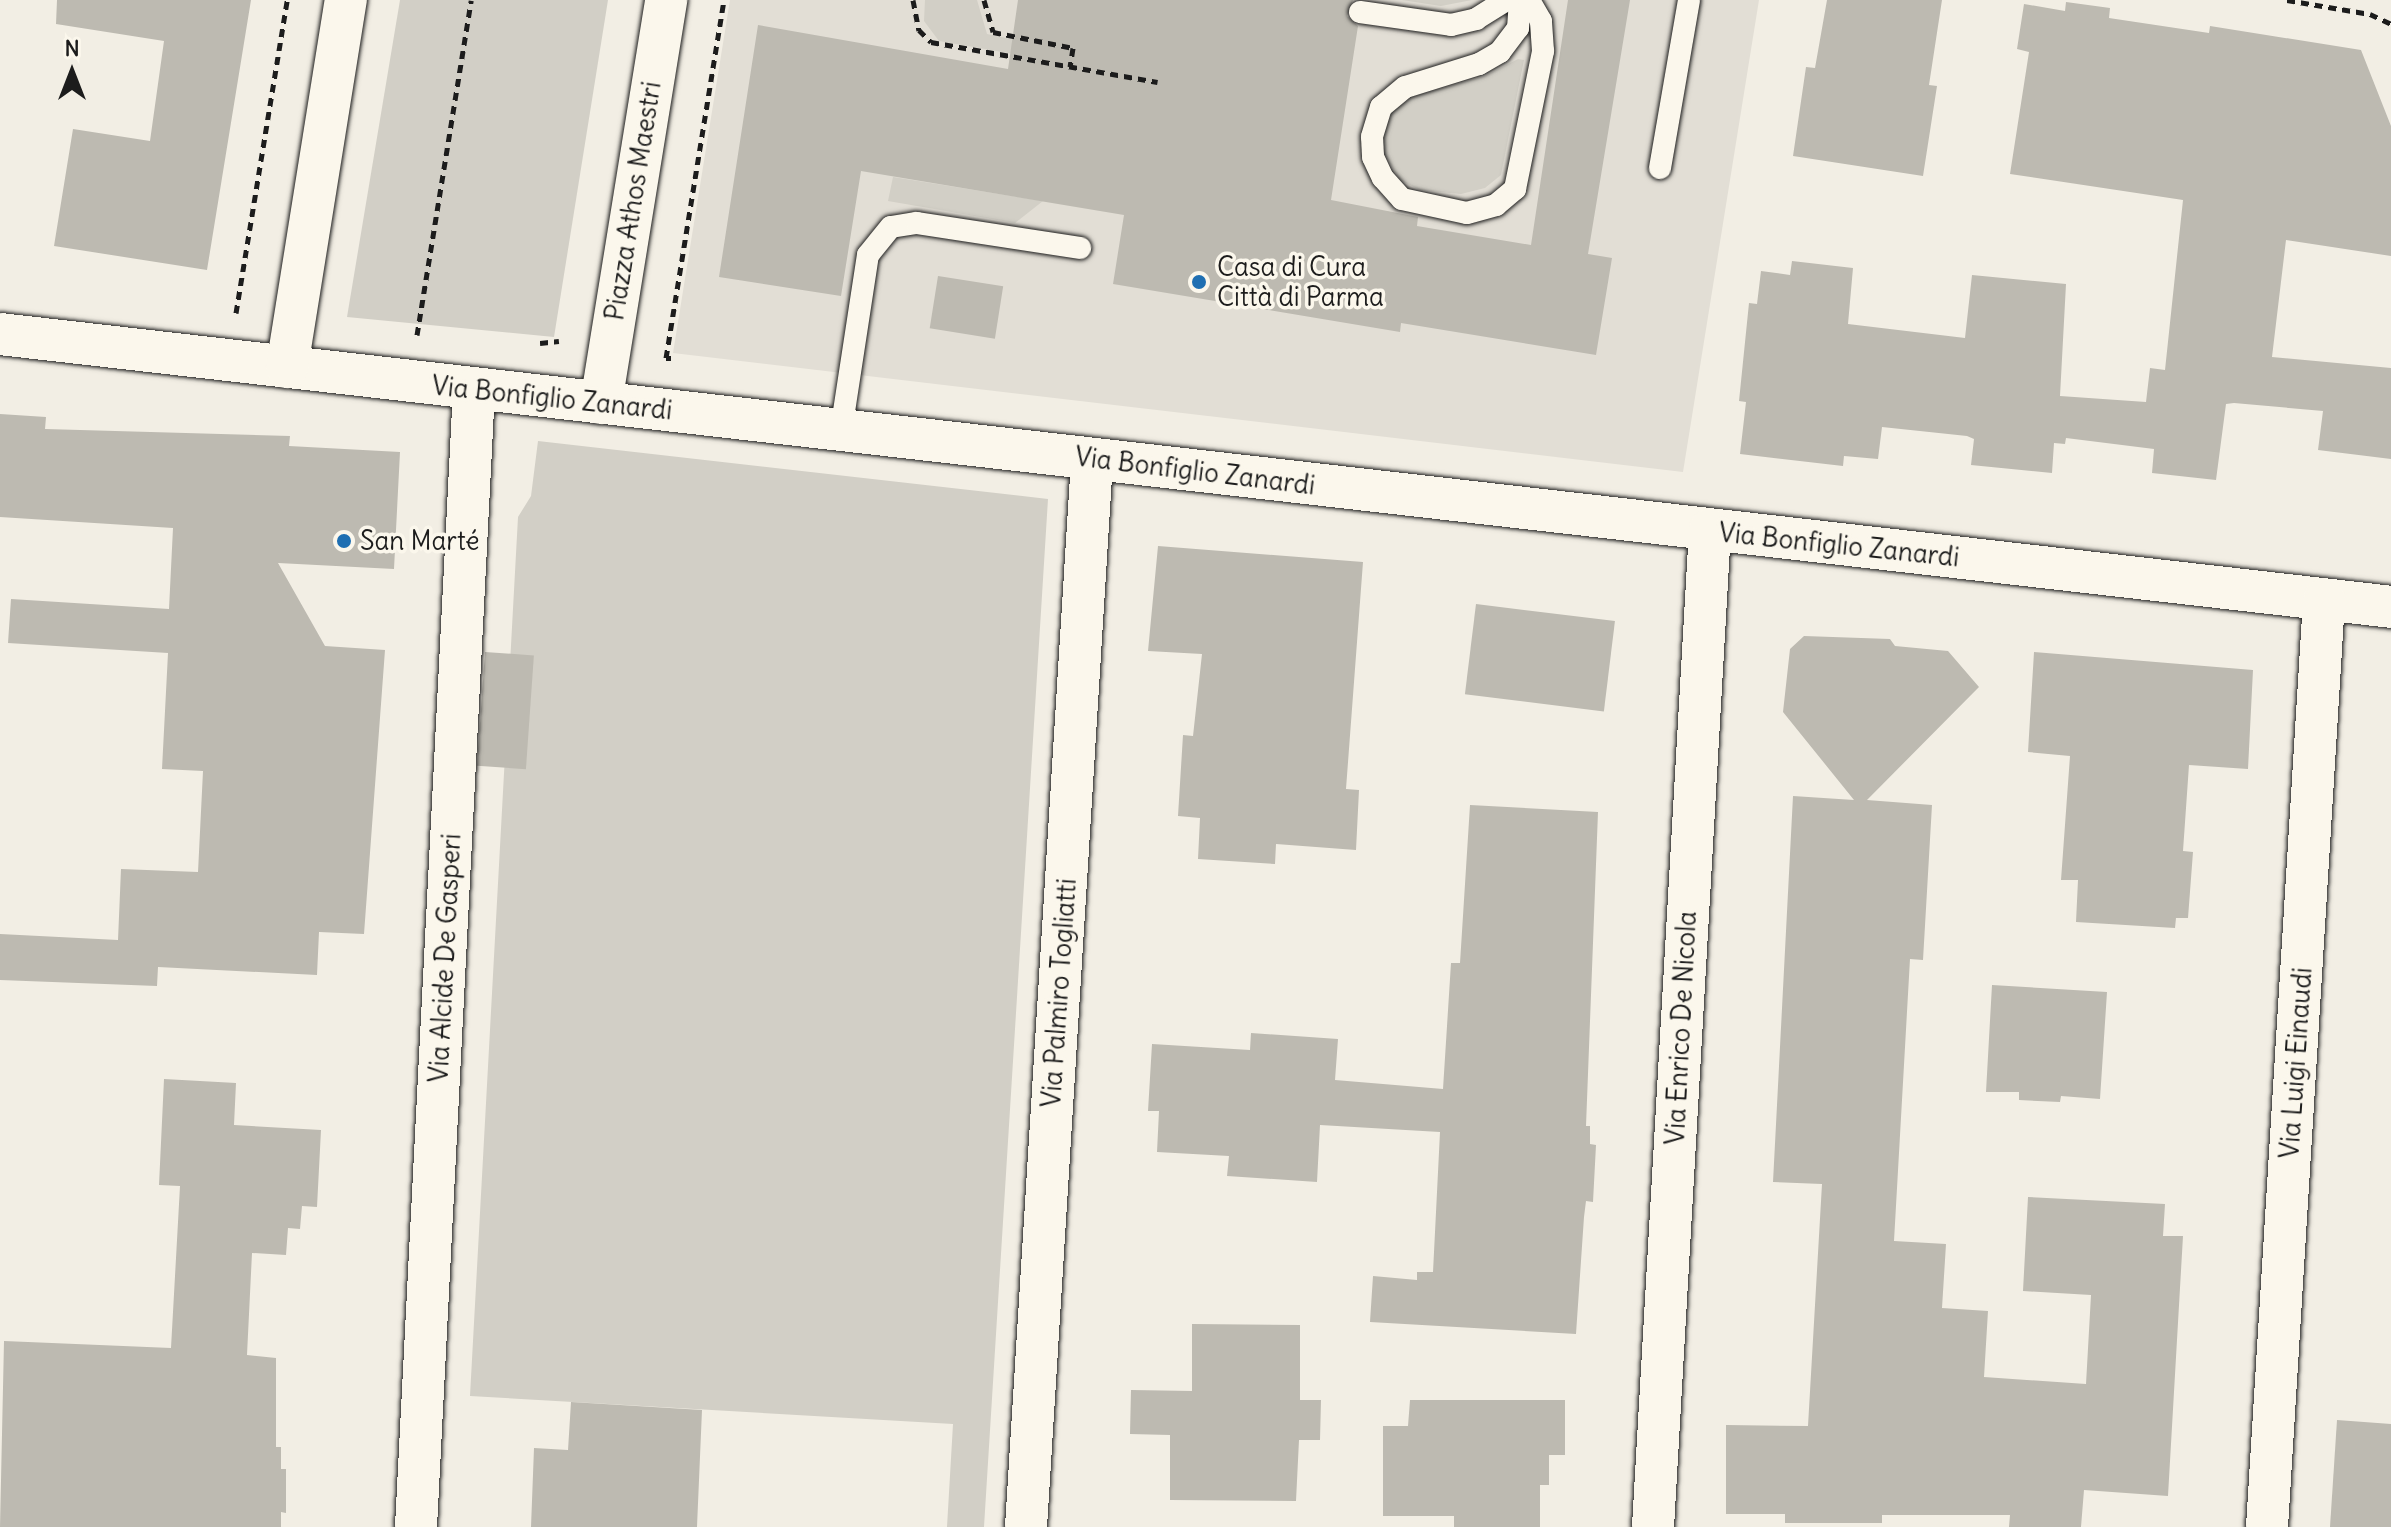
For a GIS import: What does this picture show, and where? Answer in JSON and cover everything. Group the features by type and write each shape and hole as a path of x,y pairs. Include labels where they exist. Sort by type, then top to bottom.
{"street":[{"path":"287,367 346,0"},
{"name":"Piazza Athos Maestri","path":"601,403 666,0"},
{"name":"Via Bonfiglio Zanardi","path":"0,334 2391,607"},
{"name":"Via Alcide De Gasperi","path":"416,1527 474,389"},
{"name":"Via Palmiro Togliatti","path":"1026,1527 1092,459"},
{"name":"Via Enrico De Nicola","path":"1653,1527 1710,530"},
{"name":"Via Luigi Einaudi","path":"2267,1527 2324,600"}],"lane":[{"path":"1360,12 1451,25 1476,19 1507,0"},
{"path":"1520,0 1518,28 1500,52 1479,64 1405,87 1381,107 1372,137 1373,157 1383,178 1402,199 1467,213 1496,205 1515,189 1543,51 1541,21 1529,0"},
{"path":"1660,168 1689,0"},
{"path":"841,431 868,255 881,235 891,227 917,223 1080,248"}],"path":[{"path":"220,311 236,313 287,0"},
{"path":"408,382 471,0"},
{"path":"682,359 666,358 724,0"},
{"path":"913,0 919,30 931,42 1158,82"},
{"path":"984,0 993,32 1073,48 1070,67"},
{"path":"2290,0 2370,14 2391,24"},
{"path":"527,341 558,344 562,324"},
{"path":"402,329 433,332"}],"shaded area":[{"path":"400,0 608,0 554,337 347,317"},
{"name":"Casa di Cura Città di Parma","path":"730,0 1759,0 1683,472 673,353"},
{"path":"925,0 977,0 987,34 1068,51 1066,63 939,41 924,21"},
{"path":"1402,0 1472,0 1441,6"},
{"path":"1518,59 1524,60 1501,175 1485,188 1461,194 1420,190 1400,180 1384,153 1384,131 1394,109 1415,96 1485,76"},
{"path":"893,177 1043,201 1015,223 888,201"},
{"path":"538,441 1048,499 984,1527 947,1527 953,1424 470,1396 518,517 531,496"}],"building":[{"path":"57,0 251,0 207,270 54,246 73,129 150,141 164,41 56,24"},
{"path":"1018,0 1353,0 1347,16 1358,26 1331,200 1418,217 1417,226 1531,245 1568,0 1630,0 1588,254 1612,258 1596,355 1401,323 1400,332 1113,284 1124,215 861,171 841,296 719,277 758,25 1008,69"},
{"path":"1827,0 1942,0 1929,85 1937,86 1923,176 1793,156 1806,67 1815,68"},
{"path":"2066,2 2110,8 2109,18 2209,33 2210,26 2361,50 2391,126 2391,256 2286,240 2272,357 2391,368 2391,459 2318,450 2323,411 2234,403 2226,404 2216,480 2152,473 2154,449 2066,438 2065,444 2054,443 2052,473 1971,465 1974,439 1967,436 1882,427 1878,459 1844,456 1843,466 1740,454 1746,402 1739,401 1749,303 1757,304 1761,271 1790,275 1792,261 1853,268 1848,324 1965,338 1972,275 2066,284 2060,396 2146,402 2150,368 2165,370 2183,200 2010,174 2029,52 2017,49 2024,4 2065,11"},
{"path":"938,276 1003,286 995,339 930,328"},
{"path":"0,414 46,417 45,429 290,436 289,446 400,452 394,569 278,563 325,646 385,650 364,934 319,932 317,975 158,967 157,986 0,980 0,934 118,940 121,869 198,872 203,771 162,769 168,653 8,643 11,599 169,609 173,528 0,517"},
{"path":"1158,546 1363,562 1346,789 1359,790 1356,850 1276,844 1275,864 1198,859 1200,818 1178,816 1183,735 1193,736 1202,654 1148,651"},
{"path":"1476,604 1615,621 1604,711 1465,694"},
{"path":"1804,636 1890,639 1895,646 1948,651 1979,687 1867,800 1932,805 1923,960 1910,959 1894,1241 1946,1244 1942,1308 1988,1311 1984,1377 2086,1384 2091,1295 2023,1291 2028,1197 2165,1204 2163,1236 2183,1236 2168,1496 2084,1490 2081,1527 2009,1527 2010,1515 1882,1515 1882,1523 1785,1523 1785,1514 1726,1514 1726,1425 1808,1426 1822,1184 1773,1182 1793,796 1854,800 1783,712 1790,649"},
{"path":"485,652 534,655 526,769 477,766"},
{"path":"2034,652 2253,670 2248,769 2189,765 2183,851 2193,852 2188,918 2176,918 2175,928 2076,922 2078,880 2061,880 2070,756 2028,752"},
{"path":"1470,805 1598,812 1586,1126 1590,1126 1590,1144 1596,1145 1593,1202 1586,1201 1584,1217 1576,1334 1370,1322 1373,1276 1417,1280 1417,1272 1433,1272 1440,1132 1320,1125 1317,1182 1227,1176 1229,1156 1157,1152 1159,1111 1148,1111 1152,1044 1250,1050 1251,1033 1338,1039 1335,1080 1443,1089 1451,963 1460,963"},
{"path":"1992,985 2107,992 2100,1099 2061,1096 2060,1102 2019,1100 2019,1092 1986,1092"},
{"path":"164,1079 236,1083 234,1125 321,1130 317,1207 302,1206 300,1229 288,1228 286,1255 252,1253 247,1355 276,1358 276,1447 281,1447 281,1469 286,1469 286,1513 281,1512 281,1527 0,1527 4,1341 171,1348 180,1186 159,1185"},
{"path":"1192,1324 1300,1325 1300,1400 1321,1400 1320,1440 1299,1440 1296,1501 1170,1500 1170,1435 1130,1434 1131,1390 1192,1391"},
{"path":"1410,1400 1565,1400 1565,1455 1549,1455 1549,1485 1540,1485 1540,1527 1454,1527 1454,1516 1383,1516 1383,1426 1408,1426"},
{"path":"571,1402 702,1410 697,1527 531,1527 534,1448 568,1450"},
{"path":"2337,1420 2391,1424 2391,1527 2330,1527"}],"place":[{"name":"Casa di Cura Città di Parma","path":"1199,282"},
{"name":"San Marté","path":"344,541"}]}
